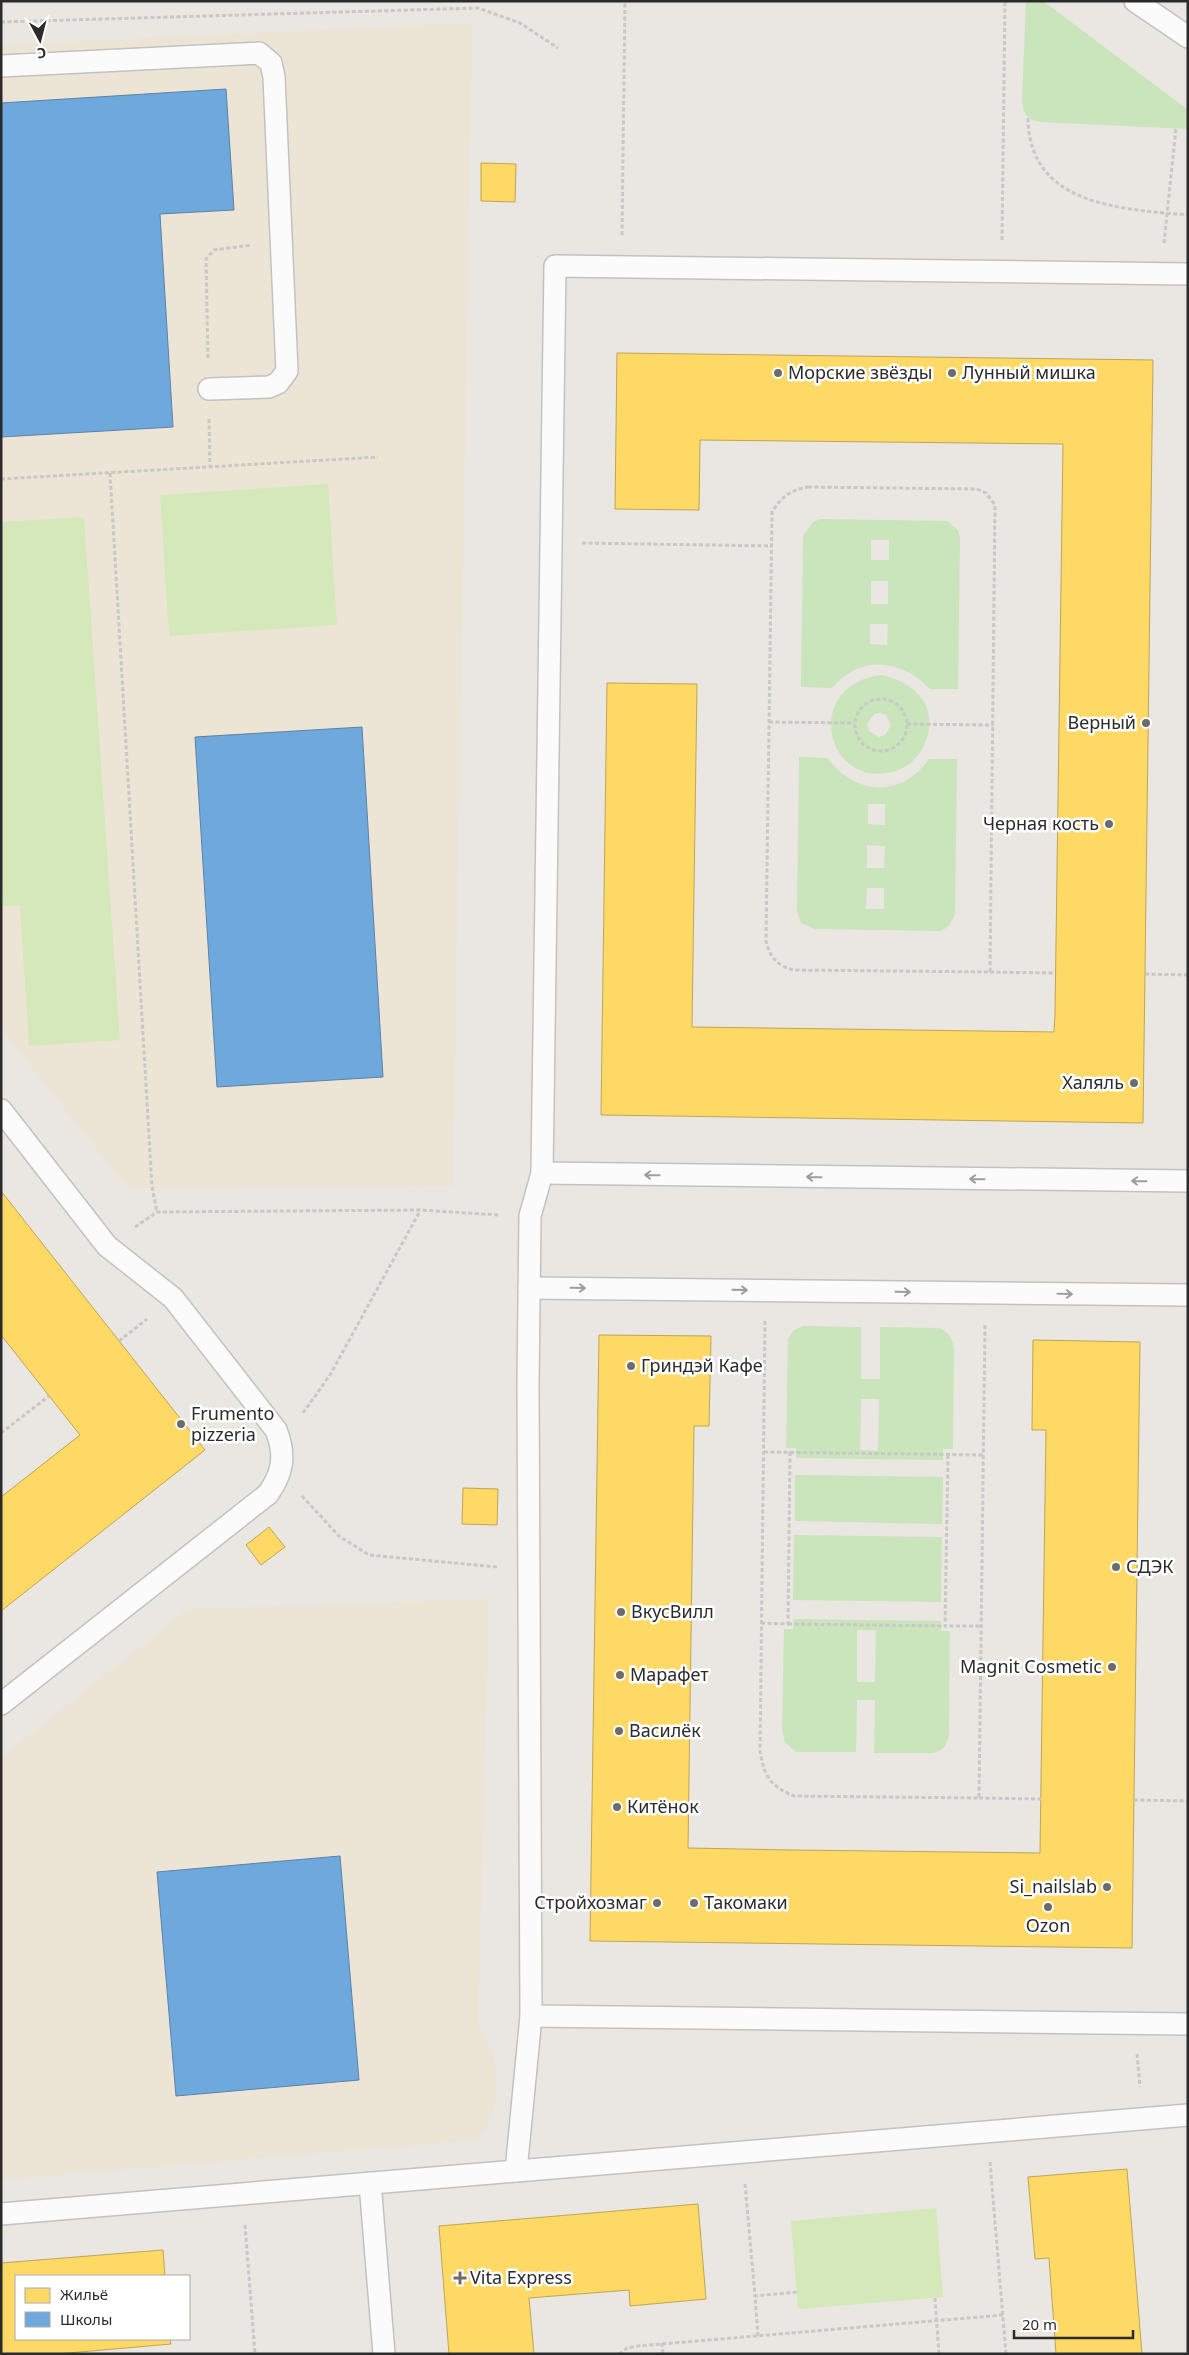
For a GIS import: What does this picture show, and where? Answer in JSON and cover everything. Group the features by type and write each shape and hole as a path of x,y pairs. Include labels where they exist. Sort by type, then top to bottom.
{"lane":[{"path":"1135,1 1188,37"},
{"path":"1,66 260,53 271,62 274,77 287,371 278,383 269,387 209,389"},
{"path":"516,2171 531,2016 529,1288 530,1216 542,1173 555,266 1188,274"},
{"path":"1,1110 108,1246 173,1298 276,1430 282,1444 282,1468 278,1480 268,1494 1,1704"},
{"path":"542,1173 1188,1181"},
{"path":"529,1288 1188,1296"},
{"path":"531,2016 1188,2024"},
{"path":"1,2214 1188,2115"},
{"path":"370,2183 384,2354"}],"path":[{"path":"622,266 625,1"},
{"path":"1001,271 1005,1"},
{"path":"1,22 478,8 520,23 558,48"},
{"path":"1028,118 1028,131 1035,155 1059,185 1075,195 1096,202 1188,215"},
{"path":"1161,273 1176,128"},
{"path":"210,466 206,259 214,250 280,241"},
{"path":"1,479 378,457"},
{"path":"110,473 152,1186 157,1212"},
{"path":"990,972 995,505 986,493 977,489 808,487 795,489 784,496 772,512 766,942 769,954 775,962 793,970 1055,973"},
{"path":"551,543 772,546"},
{"path":"875,700 886,700 896,705 904,713 907,724 905,734 899,744 891,749 880,751 870,749 861,743 856,734 854,723 858,713 865,705 875,700"},
{"path":"769,722 854,723"},
{"path":"907,724 993,725"},
{"path":"1145,974 1188,975"},
{"path":"282,1444 330,1375 420,1210"},
{"path":"108,1246 157,1212 420,1210 530,1216"},
{"path":"766,1290 760,1751 763,1770 770,1781 781,1790 794,1796 1041,1799"},
{"path":"979,1798 986,1293"},
{"path":"1,1433 49,1396"},
{"path":"764,1452 983,1455"},
{"path":"788,1624 790,1452"},
{"path":"945,1626 948,1455"},
{"path":"278,1480 299,1493 339,1536 369,1555 505,1568"},
{"path":"761,1623 981,1626"},
{"path":"1134,1800 1188,1801"},
{"path":"1135,2024 1143,2118"},
{"path":"988,2131 1006,2354"},
{"path":"743,2152 758,2336"},
{"path":"242,2194 256,2354"},
{"path":"755,2296 797,2292"},
{"path":"935,2298 940,2354"},
{"path":"619,2354 627,2348 662,2343 1003,2315"},
{"path":"662,2343 663,2354"}],"shaded area":[{"path":"472,23 453,1186 128,1188 1,1029 1,45"},
{"path":"489,1599 478,2025 495,2058 496,2100 488,2124 477,2140 1,2180 1,1758 188,1609"}],"green space":[{"path":"1026,1 1043,1 1188,110 1188,129 1041,122 1029,118 1023,109 1022,100"},
{"path":"328,484 337,625 169,636 160,495"},
{"path":"84,517 120,1040 29,1046 20,906 3,906 1,879 1,522"},
{"path":"821,519 947,521 958,530 960,538 958,689 930,689 907,671 881,664 868,665 855,670 843,677 832,688 801,687 803,536 813,522","holes":["871,540 889,540 889,560 871,560","871,581 888,581 888,604 871,604","870,624 888,624 887,645 870,644"]},
{"path":"881,675 893,678 914,690 927,708 929,730 925,743 920,753 905,767 895,771 871,773 852,766 839,752 832,735 832,715 840,697 856,683","holes":["874,714 886,715 891,725 885,735 879,737 869,731 867,724"]},
{"path":"799,757 827,758 838,770 851,779 864,785 878,787 892,786 905,781 918,772 929,759 957,759 955,914 949,926 941,931 815,929 801,923 797,912","holes":["868,804 885,804 885,825 868,824","867,845 885,846 884,868 867,868","867,888 884,888 884,909 866,909"]},
{"path":"803,1326 861,1327 861,1379 880,1379 880,1327 939,1328 945,1331 951,1339 954,1349 953,1449 943,1449 943,1460 796,1458 796,1448 786,1448 788,1339 794,1330","holes":["861,1399 879,1399 878,1451 860,1450"]},
{"path":"795,1475 943,1477 942,1524 795,1521"},
{"path":"794,1535 942,1537 941,1602 793,1600"},
{"path":"794,1619 941,1621 941,1631 950,1631 949,1732 945,1746 933,1753 874,1753 875,1700 857,1700 856,1752 796,1752 785,1742 782,1730 784,1629 793,1629","holes":["857,1630 876,1630 875,1682 857,1682"]},
{"path":"936,2208 943,2297 798,2309 791,2221"}],"building: Жильё":[{"path":"481,163 516,164 515,202 481,201"},
{"path":"617,353 1153,360 1143,1123 601,1115 607,683 697,684 692,1027 1054,1032 1055,1014 1063,444 700,440 699,510 615,509"},
{"path":"1,1191 205,1450 1,1611 1,1497 80,1435 1,1335"},
{"path":"599,1335 711,1336 709,1426 694,1426 688,1848 791,1850 1040,1853 1046,1430 1032,1430 1033,1340 1140,1342 1132,1948 590,1941"},
{"path":"463,1488 498,1489 497,1525 462,1524"},
{"path":"269,1527 285,1547 261,1565 246,1545"},
{"path":"1127,2169 1142,2354 1056,2354 1049,2258 1035,2259 1028,2177"},
{"path":"698,2204 706,2299 630,2306 629,2290 529,2298 534,2354 449,2354 439,2226"},
{"path":"163,2250 165,2275 15,2275 15,2340 170,2340 171,2344 57,2354 1,2354 1,2263"}],"building: Школы":[{"path":"226,89 234,210 160,214 173,427 1,437 1,103"},
{"path":"362,727 383,1077 217,1087 195,737"},
{"path":"340,1856 359,2080 176,2096 157,1872"}],"place":[{"name":"Морские звёзды","path":"778,373"},
{"name":"Лунный мишка","path":"952,373"},
{"name":"Верный","path":"1146,723"},
{"name":"Черная кость","path":"1109,824"},
{"name":"Халяль","path":"1134,1083"},
{"name":"Гриндэй Кафе","path":"631,1366"},
{"name":"Frumento pizzeria","path":"181,1424"},
{"name":"СДЭК","path":"1116,1567"},
{"name":"ВкусВилл","path":"621,1612"},
{"name":"Magnit Cosmetic","path":"1112,1667"},
{"name":"Марафет","path":"620,1675"},
{"name":"Василёк","path":"619,1731"},
{"name":"Китёнок","path":"617,1807"},
{"name":"Si_nailslab","path":"1107,1887"},
{"name":"Стройхозмаг","path":"657,1903"},
{"name":"Такомаки","path":"694,1903"},
{"name":"Ozon","path":"1048,1907"},
{"name":"Vita Express","path":"460,2278"}]}
